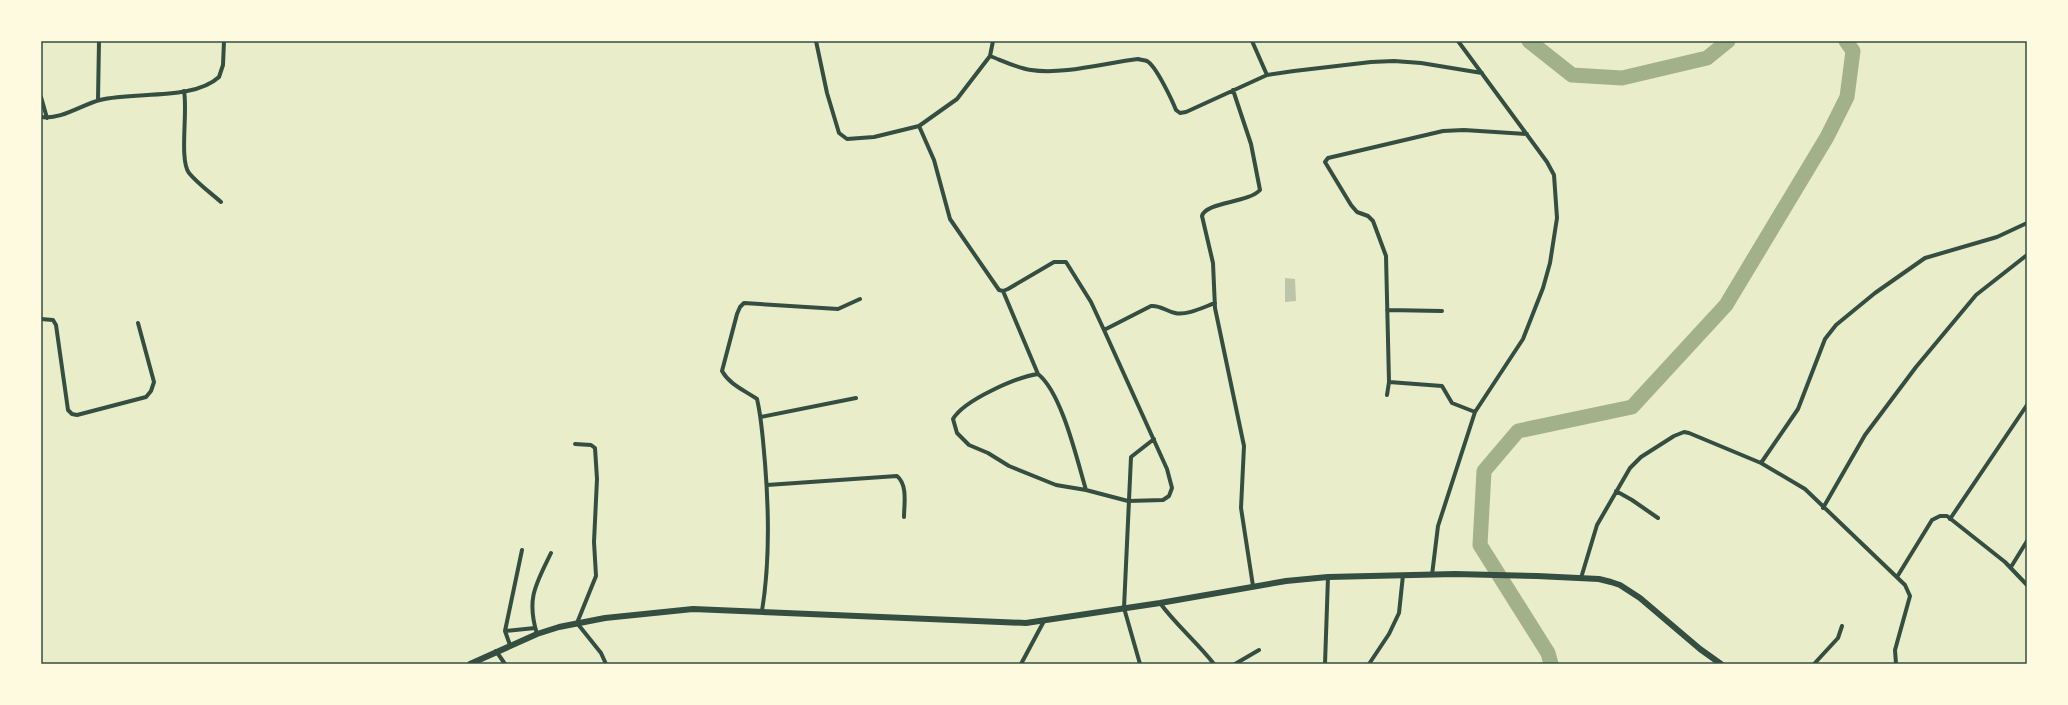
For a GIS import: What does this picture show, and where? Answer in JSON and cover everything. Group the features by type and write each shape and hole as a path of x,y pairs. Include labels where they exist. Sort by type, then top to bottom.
{"main road":[{"path":"470,664 536,631 605,618 693,609 1017,623 1044,621 1160,603 1253,586 1328,577 1403,575 1432,576 1454,574 1581,578 1611,582 1631,591 1721,664"}],"street":[{"path":"98,100 99,41"},
{"path":"41,117 47,118 98,100 132,95 164,94 205,86 219,77 223,65 224,41"},
{"path":"816,41 827,93 839,133 847,139 874,137 919,126 937,114 956,99 990,56 993,41"},
{"path":"1252,41 1267,75"},
{"path":"1432,576 1438,526 1474,412 1523,339 1535,311 1550,263 1557,218 1554,175 1544,157 1458,41"},
{"path":"990,56 1031,70 1071,69 1138,59 1144,60 1149,62 1154,69 1176,110 1180,113 1186,112 1267,75 1371,62 1394,61 1421,63 1482,74"},
{"path":"1233,90 1252,144 1261,186 1260,190 1251,197 1208,209 1203,212 1202,216 1213,263 1215,303 1244,446 1241,508 1253,586"},
{"path":"184,91 186,107 184,157 187,169 221,202"},
{"path":"41,97 47,118"},
{"path":"919,126 934,160 950,219 993,282 999,290 1003,291 1038,374 1044,378 1063,414 1086,490"},
{"path":"1387,395 1389,382 1386,256 1375,225 1368,216 1358,212 1351,205 1325,164 1328,158 1443,131 1464,130 1527,134"},
{"path":"1761,463 1798,409 1825,339 1836,325 1876,293 1925,258 1997,237 2027,223"},
{"path":"1823,508 1864,435 1916,367 1976,295 2027,255"},
{"path":"1003,291 1054,262 1066,262 1090,302 1104,330 1154,439 1170,478 1172,488 1169,496 1163,500 1128,501 1086,490 1056,485 1028,475 1009,466 988,453 969,445 957,433 953,419 957,412 999,387 1038,374"},
{"path":"762,611 768,570 767,485 762,417 757,399 727,380 722,371 740,307 744,303 838,309 860,299"},
{"path":"1104,330 1151,306 1157,305 1175,314 1191,311 1215,303"},
{"path":"1387,310 1442,311"},
{"path":"41,319 53,320 56,324 68,410 72,414 77,415 146,397 151,392 154,382 138,323"},
{"path":"1389,382 1442,386 1452,403 1474,412"},
{"path":"762,417 856,398"},
{"path":"1950,519 2027,405"},
{"path":"1581,578 1594,532 1603,512 1635,462 1664,442 1684,432 1761,463 1805,489 1823,508 1905,585 1910,596 1895,650 1896,664"},
{"path":"1140,664 1124,608 1128,501 1131,457 1154,439"},
{"path":"575,444 591,445 595,448 597,466 594,542 596,576 577,623 601,653 606,664"},
{"path":"767,485 897,476 902,480 904,488 904,517"},
{"path":"1616,491 1658,518"},
{"path":"1897,577 1932,520 1943,515 2011,567 2027,585"},
{"path":"2011,567 2027,540"},
{"path":"510,645 505,631 522,550"},
{"path":"505,631 536,631 531,604 537,583 551,552"},
{"path":"1368,664 1389,634 1399,613 1403,575"},
{"path":"1325,664 1328,577"},
{"path":"1160,603 1177,625 1199,644 1214,664"},
{"path":"1021,664 1044,621"},
{"path":"1814,664 1838,638 1842,626"},
{"path":"1235,664 1259,650"},
{"path":"496,651 505,664"}],"building":[{"path":"1285,278 1295,279 1296,301 1285,302"}],"waterway":[{"path":"1529,41 1572,75 1622,78 1707,58 1728,41"},
{"path":"1551,664 1548,653 1480,545 1484,471 1518,431 1632,407 1726,305 1827,137 1847,97 1853,51 1846,41"}]}
